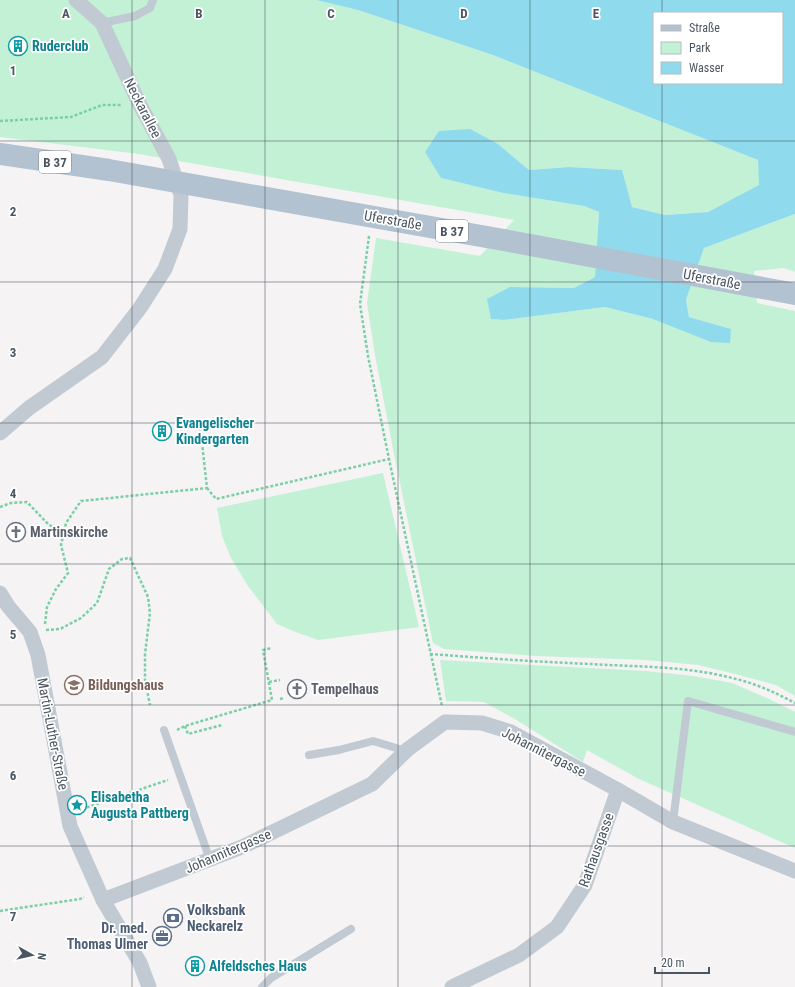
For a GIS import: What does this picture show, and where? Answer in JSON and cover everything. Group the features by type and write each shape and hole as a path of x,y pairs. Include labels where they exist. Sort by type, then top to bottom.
{"main road":[{"name":"Uferstraße","path":"0,154 109,170 509,241 795,294"}],"street":[{"name":"Neckarallee","path":"0,432 29,408 102,357 140,308 165,269 180,229 181,194 168,159 102,23 76,0"},
{"name":"Martin-Luther-Straße","path":"0,593 4,607 30,632 38,655 70,826 102,896 140,963 149,987"},
{"name":"Johannitergasse","path":"102,896 210,860 242,847 372,784 406,751 445,722 482,723 511,732 618,790 673,822 795,871"},
{"name":"Rathausgasse","path":"452,987 519,954 557,927 585,885 618,790"}],"lane":[{"path":"102,23 135,16 150,8 153,0"},
{"path":"673,822 688,701 795,732"},
{"path":"164,730 210,860"},
{"path":"309,756 340,750 373,741 406,751"},
{"path":"262,987 271,978 351,929"}],"path":[{"path":"0,121 71,117 102,105 140,104"},
{"path":"369,236 360,304 368,356 445,722"},
{"path":"200,425 207,488 216,499 389,459"},
{"path":"150,705 145,682 145,654 150,613 148,597 130,558 122,559 109,569 97,603 81,618 60,629 44,630 46,607 56,589 68,573 61,545 66,523 81,502 207,488"},
{"path":"0,508 11,503 27,502 49,525 64,532"},
{"path":"222,725 188,734 185,726 272,700 263,650 272,648"},
{"path":"430,654 584,664 647,666 697,671 736,678 775,692 795,702"},
{"path":"269,682 280,680"},
{"path":"280,699 284,698"},
{"path":"68,815 180,776"},
{"path":"0,910 102,896"}],"green space":[{"path":"0,0 316,0 358,10 493,55 758,160 760,185 708,212 665,215 632,207 621,170 569,167 529,170 498,144 441,178 503,193 584,206 599,212 595,277 574,288 510,287 491,319 504,320 605,307 653,319 731,329 689,317 686,300 704,248 795,214 795,272 784,268 754,271 757,303 795,311 795,696 776,685 698,665 646,660 536,656 444,649 433,643 394,454 375,355 367,303 376,238 480,256 514,220 139,154 0,137"},
{"path":"383,473 419,627 318,640 277,624 248,586 231,558 222,536 217,508"},
{"path":"440,660 646,671 693,676 732,683 795,712 795,848 639,779 587,750 583,762 515,719 484,702 446,701"}],"water":[{"path":"316,0 795,0 795,214 704,248 686,300 689,317 731,329 730,343 711,342 653,319 605,307 504,320 491,319 487,299 510,287 574,288 595,277 599,212 584,206 503,193 441,178 425,152 439,131 470,129 498,144 529,170 569,167 622,170 632,207 665,215 708,212 759,185 758,160 493,55 358,10"}],"place":[{"name":"Ruderclub","path":"18,46"},
{"name":"Evangelischer Kindergarten","path":"162,431"},
{"name":"Martinskirche","path":"16,532"},
{"name":"Bildungshaus","path":"74,685"},
{"name":"Tempelhaus","path":"297,689"},
{"name":"Elisabetha Augusta Pattberg","path":"77,805"},
{"name":"Volksbank Neckarelz","path":"173,918"},
{"name":"Dr. med. Thomas Ulmer","path":"162,936"},
{"name":"Alfeldsches Haus","path":"195,966"}]}
